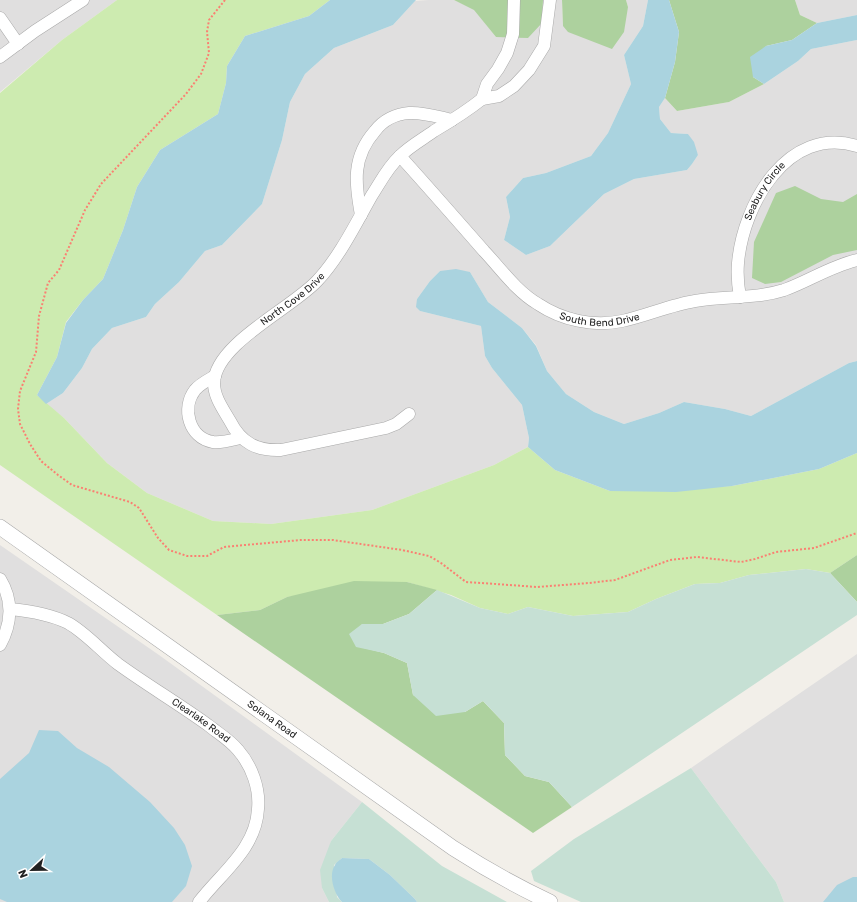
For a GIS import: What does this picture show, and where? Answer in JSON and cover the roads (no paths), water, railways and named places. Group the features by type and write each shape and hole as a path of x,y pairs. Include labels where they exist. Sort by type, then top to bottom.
{"street":[{"path":"0,57 82,0"},
{"path":"482,99 487,84 507,53 513,34 514,0"},
{"name":"North Cove Drive","path":"240,438 214,442 196,433 188,416 190,398 195,390 215,376 218,367 238,343 255,328 301,296 317,282 330,265 383,177 400,156 411,146 482,99 499,96 514,86 529,70 544,46 550,0"},
{"path":"0,18 18,44"},
{"path":"361,214 356,186 359,158 369,137 379,126 392,118 410,113 420,113 452,120"},
{"name":"Seabury Circle","path":"740,297 738,275 742,240 753,206 772,176 790,159 813,146 839,143 857,146"},
{"name":"South Bend Drive","path":"400,156 514,284 537,304 564,317 592,323 614,322 635,318 664,308 694,301 765,294 803,283 835,267 857,260"},
{"path":"215,376 214,383 217,396 234,430 240,438 252,445 271,451 386,428 396,424 409,414"},
{"name":"Solana Road","path":"0,527 453,848 494,873 550,902"},
{"path":"0,579 8,594 10,609 7,628 0,645"},
{"name":"Clearlake Road","path":"10,609 44,614 70,624 117,663 230,742 246,761 252,772 258,796 258,809 254,829 242,852 199,902"}],"water":[{"path":"330,0 416,0 393,25 334,48 305,74 290,102 282,140 262,204 222,245 205,251 179,282 155,304 146,317 112,328 92,349 82,368 63,393 46,404 37,395 57,357 66,323 83,300 103,279 123,230 137,187 160,150 218,114 226,83 227,66 245,36 309,16"},
{"path":"648,0 669,0 679,32 675,62 665,98 659,107 660,119 671,133 688,134 694,142 698,155 687,170 634,179 604,194 550,246 526,255 504,240 510,217 506,197 523,178 546,173 591,156 608,133 631,84 624,55 643,26"},
{"path":"857,15 857,40 811,49 798,61 764,84 753,77 750,57 766,46 792,40 817,23"},
{"path":"456,269 470,272 488,302 522,328 536,346 547,371 566,394 594,412 624,424 659,413 684,402 725,409 751,416 849,363 857,361 857,453 819,469 732,486 676,492 610,491 555,470 528,447 529,438 522,405 492,368 485,356 481,326 420,311 416,307 417,299 430,281 440,271"},
{"path":"39,730 58,731 77,748 109,767 150,802 174,828 185,845 192,866 186,886 172,902 7,902 0,899 0,779 29,753"},
{"path":"342,858 369,859 390,875 417,902 342,902 334,889 332,874 337,862"},
{"path":"853,877 857,877 857,902 823,902 837,885"}]}
